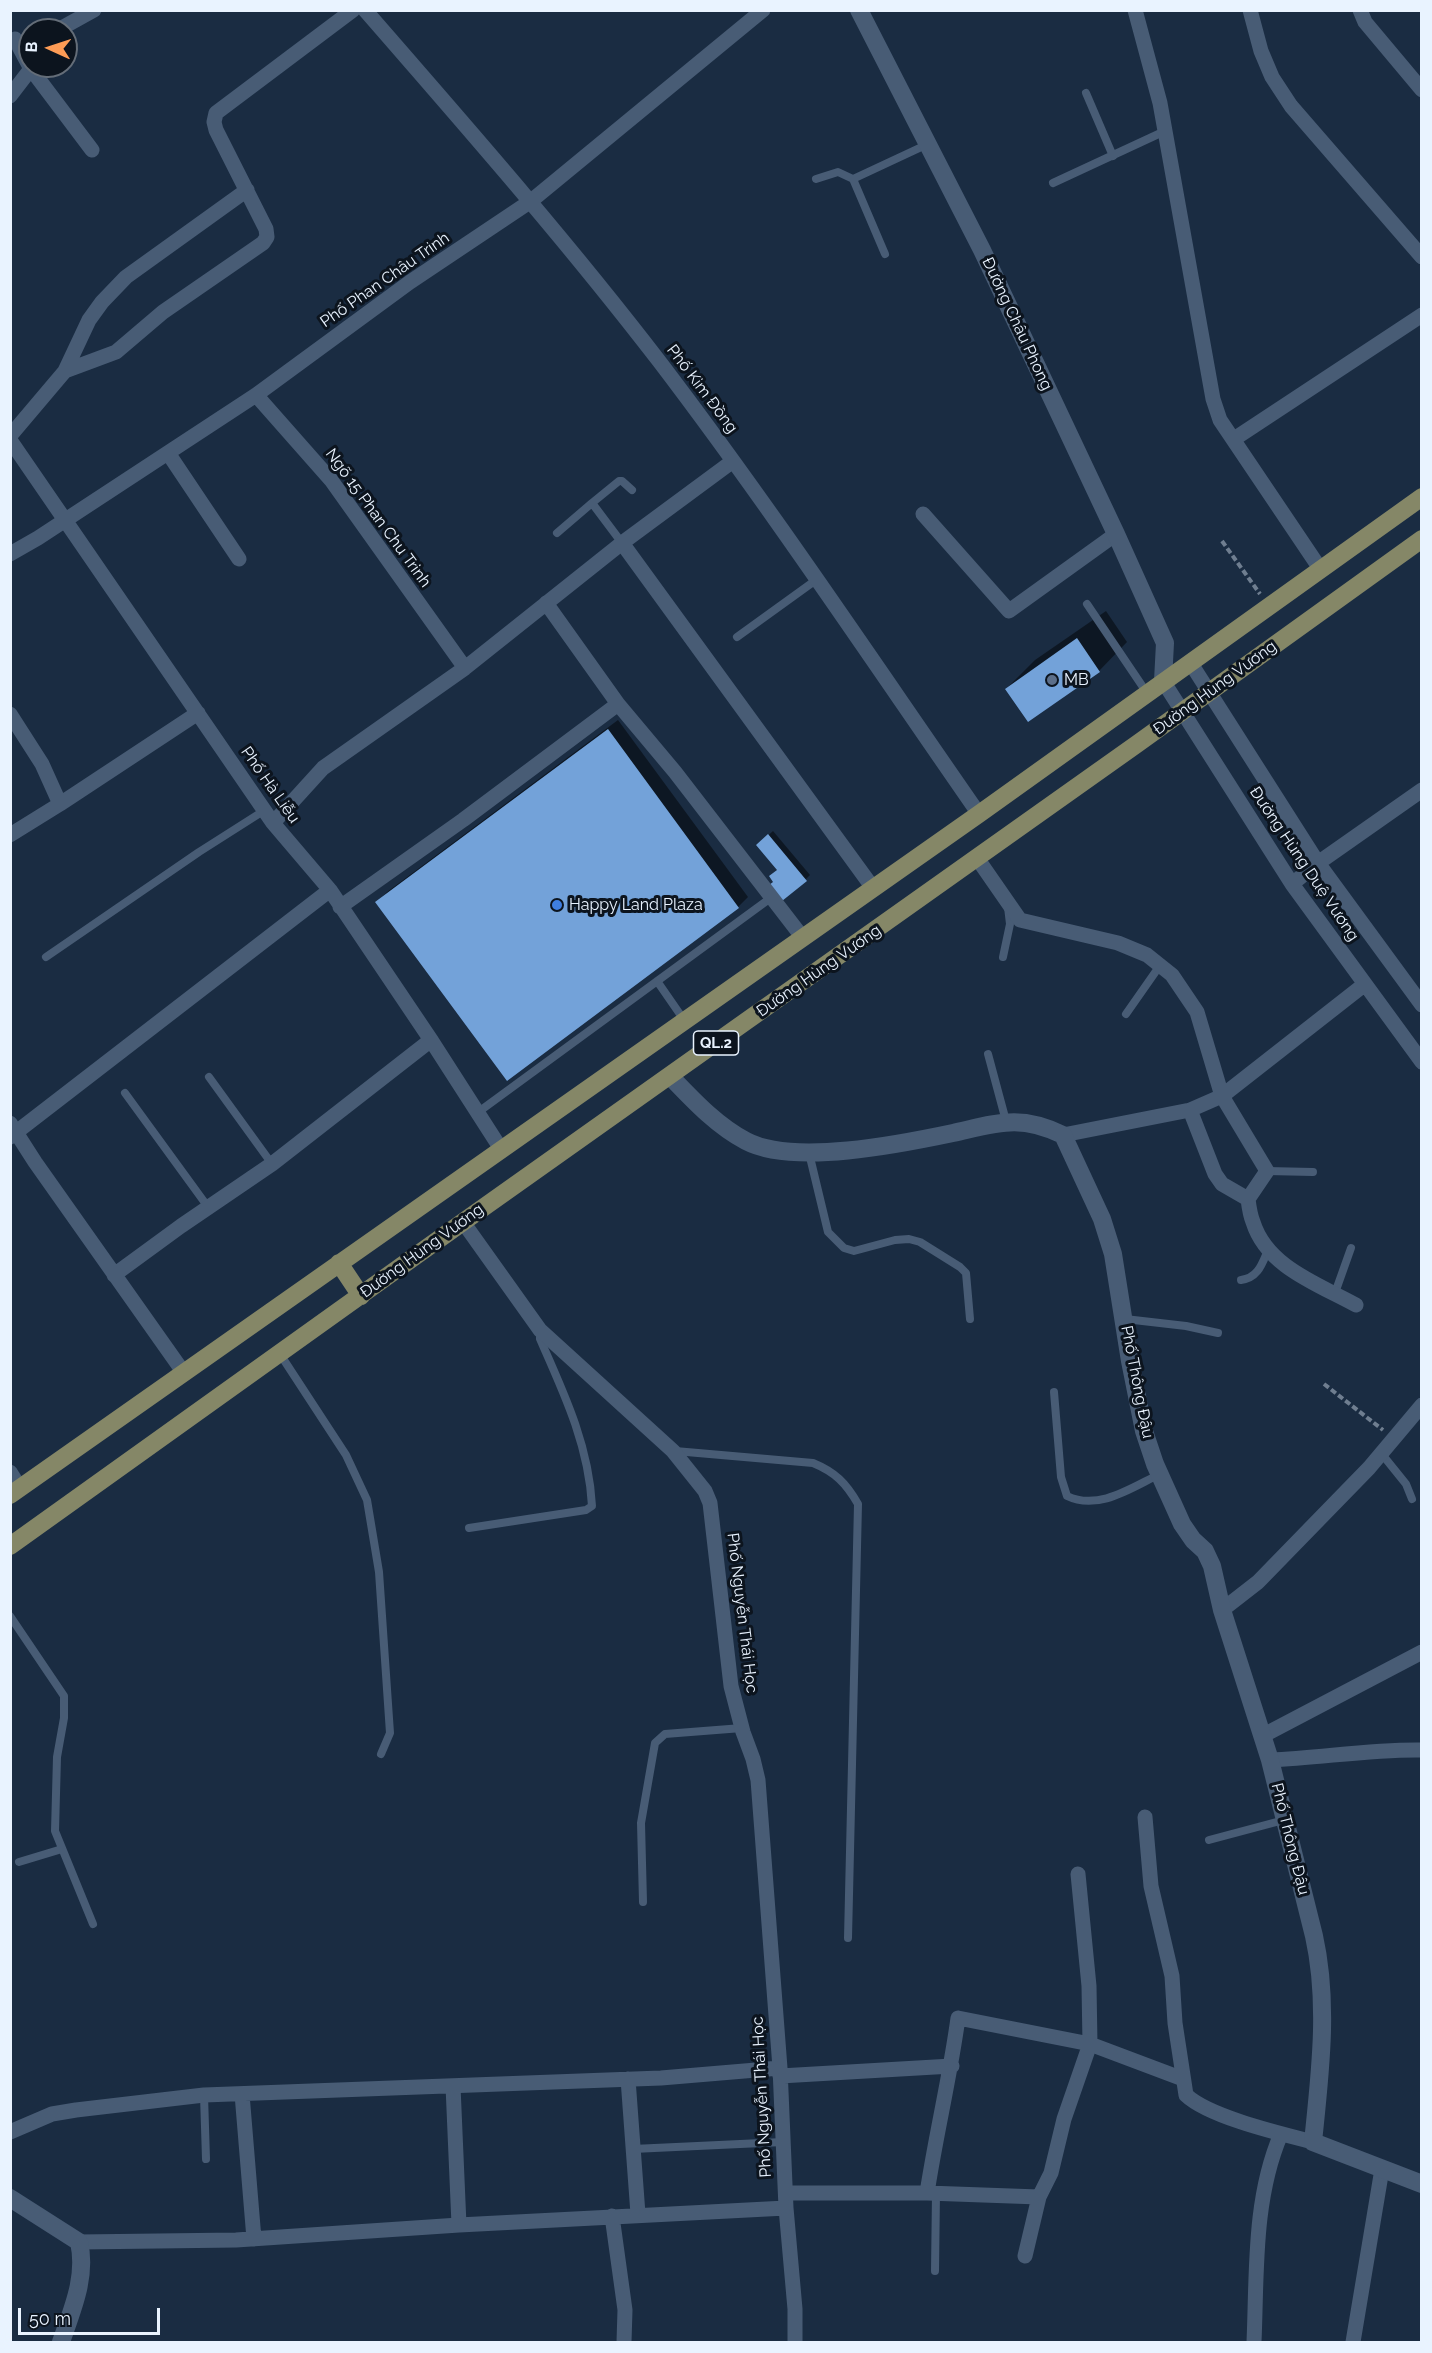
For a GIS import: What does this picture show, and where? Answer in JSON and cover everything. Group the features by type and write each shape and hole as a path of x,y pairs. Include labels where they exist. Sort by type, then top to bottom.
{"main road":[{"name":"Đường Hùng Vương","path":"15,1491 979,814 1422,497"},
{"name":"Đường Hùng Vương","path":"10,1546 1422,539"},
{"path":"339,1263 361,1296"}],"street":[{"path":"78,19 94,10"},
{"path":"65,371 116,352 163,312 263,243 267,237 266,229 216,130 214,122 216,113 353,10"},
{"name":"Phố Kim Đồng","path":"365,10 531,201 658,360 733,461 979,814"},
{"name":"Phố Phan Châu Trinh","path":"10,554 66,520 256,395 410,282 531,201 763,10"},
{"name":"Đường Châu Phong","path":"860,10 982,250 1116,534 1165,643 1163,681"},
{"path":"1136,10 1160,103 1213,399 1220,420 1322,570"},
{"path":"1250,10 1261,51 1272,77 1291,106 1422,257"},
{"path":"1360,10 1365,22 1422,90"},
{"path":"10,96 24,78"},
{"path":"40,78 92,150"},
{"path":"10,438 65,371 89,320 102,302 126,277 247,190"},
{"path":"1234,439 1422,315"},
{"name":"Ngõ 15 Phan Chu Trinh","path":"256,395 331,480 465,668"},
{"name":"Phố Hà Liễu","path":"10,438 269,817 330,890 501,1149"},
{"path":"168,453 239,559"},
{"path":"269,817 322,768 465,668 622,543 733,461"},
{"path":"923,514 1009,611 1116,534"},
{"path":"622,543 873,888"},
{"path":"546,603 618,704 675,772 803,938"},
{"name":"Đường Châu Phong","path":"1165,643 1190,662"},
{"name":"Đường Hùng Duệ Vương","path":"1190,662 1318,863 1422,1005"},
{"name":"Đường Hùng Duệ Vương","path":"1163,681 1292,884 1422,1062"},
{"path":"340,907 463,820 618,704"},
{"path":"10,835 198,713"},
{"path":"10,714 42,764 60,804"},
{"path":"1292,884 1422,790"},
{"path":"977,858 1020,920 1118,943 1147,955 1172,975 1197,1012 1222,1096 1267,1171 1248,1199 1253,1224 1268,1250 1279,1262 1356,1305"},
{"path":"184,1373 13,1131 330,890"},
{"path":"670,1076 720,1124 747,1141 779,1152 809,1154 893,1144 1005,1121 1035,1124 1063,1135 1190,1110 1222,1096 1365,984"},
{"path":"114,1275 207,1207 273,1164 431,1040"},
{"path":"1190,1110 1215,1174 1222,1184 1248,1199"},
{"name":"Phố Thông Đậu","path":"1063,1135 1108,1236 1117,1272 1130,1361 1144,1431 1182,1524 1193,1540 1205,1551 1212,1566 1222,1610 1270,1760 1285,1820 1320,1962 1320,2075 1313,2142"},
{"name":"Phố Nguyễn Thái Học","path":"463,1222 540,1330 673,1451 705,1491 710,1503 731,1686 758,1780 780,2072 786,2200 793,2269 795,2343"},
{"path":"1222,1610 1258,1582 1381,1453 1422,1404"},
{"path":"10,1472 15,1491"},
{"path":"1262,1736 1422,1652"},
{"path":"1270,1760 1310,1759 1398,1749 1422,1750"},
{"path":"1144,1817 1151,1886 1172,1976 1175,2023 1186,2095 1194,2103 1262,2129 1313,2142 1422,2184"},
{"path":"1025,2256 1039,2197 1051,2173 1064,2119 1090,2044 1089,1986 1078,1874"},
{"path":"932,2193 939,2118 952,2066 958,2018 1090,2044 1184,2079"},
{"path":"10,2132 52,2114 76,2109 204,2095 952,2066"},
{"path":"628,2079 638,2214"},
{"path":"453,2086 459,2225"},
{"path":"242,2094 254,2239"},
{"path":"1254,2343 1259,2231 1266,2182 1281,2134"},
{"path":"1353,2343 1382,2169"},
{"path":"10,2198 79,2242 254,2239 612,2216 786,2200 932,2193 1039,2197"},
{"path":"612,2216 625,2310 624,2343"},
{"path":"61,2343 80,2283 79,2242"}],"lane":[{"path":"1086,93 1113,156"},
{"path":"1053,183 1165,131"},
{"path":"853,179 928,144"},
{"path":"816,178 838,172 853,179 885,254"},
{"path":"557,533 619,481 622,480 632,490"},
{"path":"592,503 622,543"},
{"path":"737,636 816,580"},
{"path":"1087,604 1147,693"},
{"path":"46,957 199,852 269,817"},
{"path":"477,1113 772,897"},
{"path":"1003,957 1010,924 1006,900"},
{"path":"1126,1014 1161,964"},
{"path":"657,981 684,1020"},
{"path":"988,1054 1005,1121"},
{"path":"209,1077 273,1164"},
{"path":"125,1093 207,1207"},
{"path":"809,1154 828,1232 844,1248 854,1251 895,1240 909,1239 920,1242 966,1273 970,1319"},
{"path":"1267,1171 1313,1172"},
{"path":"1335,1293 1351,1248"},
{"path":"1241,1280 1250,1279 1258,1273 1268,1250"},
{"path":"1125,1319 1186,1326 1218,1333"},
{"path":"469,1528 586,1510 592,1506 591,1476 569,1403 540,1339 540,1330"},
{"path":"280,1354 346,1455 367,1500 379,1572 390,1733 381,1754"},
{"path":"1054,1392 1061,1477 1067,1496 1077,1501 1104,1500 1160,1474"},
{"path":"673,1451 813,1463 839,1478 849,1487 858,1504 848,1938"},
{"path":"1381,1453 1406,1484 1412,1499"},
{"path":"10,1616 64,1696 64,1718 57,1757 55,1831 93,1924"},
{"path":"643,1902 641,1823 655,1743 664,1734 742,1728"},
{"path":"1209,1840 1285,1820"},
{"path":"20,1862 62,1849"},
{"path":"204,2095 206,2159"},
{"path":"633,2149 783,2142"},
{"path":"932,2193 934,2271"}],"path":[{"path":"1222,541 1269,607"},
{"path":"1324,1384 1393,1437"}],"building":[{"name":"MB","path":"1077,638 1100,672 1028,722 1005,689"},
{"name":"Happy Land Plaza","path":"608,729 739,908 507,1081 375,902"},
{"path":"768,834 807,881 782,901 769,885 773,882 769,876 777,870 756,845"}],"place":[{"name":"MB","path":"1052,680"},
{"name":"Happy Land Plaza","path":"557,905"}]}
